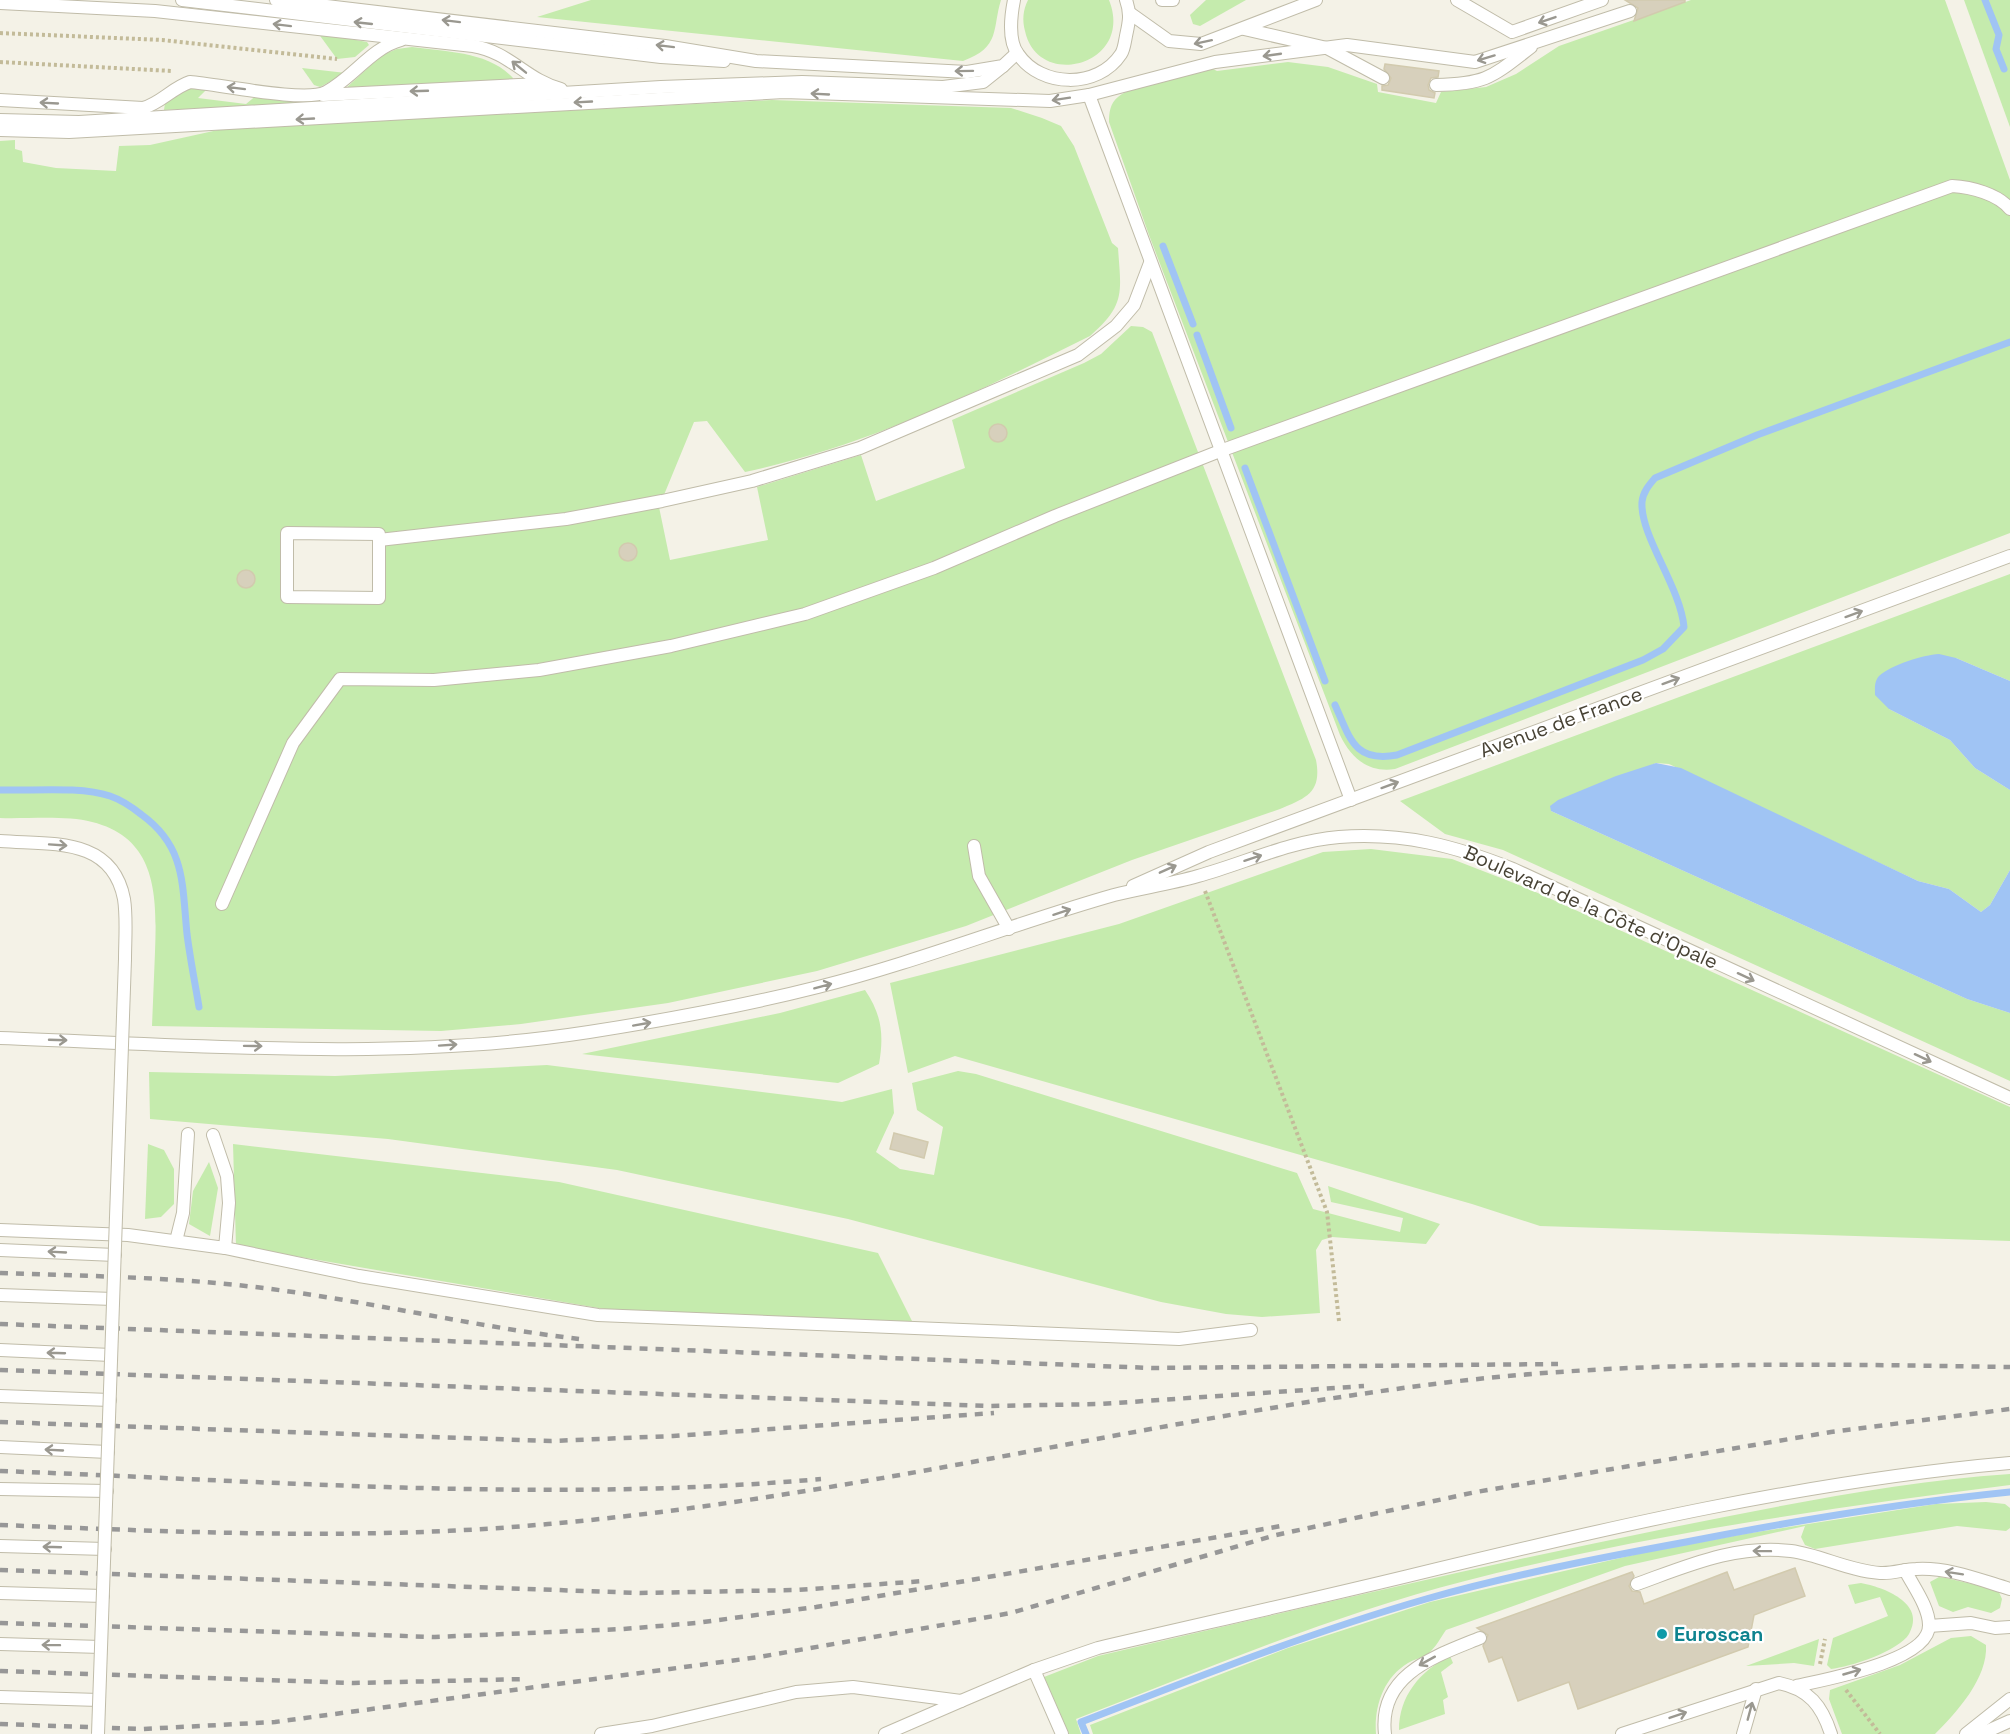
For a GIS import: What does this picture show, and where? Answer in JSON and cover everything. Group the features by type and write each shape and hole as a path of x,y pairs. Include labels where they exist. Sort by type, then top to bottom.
{"lane":[{"path":"182,0 690,60 756,61 967,72 1003,66"},
{"path":"276,0 665,46 756,61"},
{"path":"1014,0 1010,17 1017,53 1036,72 1067,82 1098,75 1122,53 1131,14 1126,0"},
{"path":"1162,0 1173,0"},
{"path":"1131,14 1169,41 1201,44 1316,0"},
{"path":"1457,0 1512,32 1602,0"},
{"path":"0,3 155,11 488,49 507,57 540,84"},
{"path":"0,120 79,122 571,92 802,82 867,85 1050,101 1089,95 1215,62 1347,45 1475,62 1630,11"},
{"path":"1244,28 1327,48 1383,78"},
{"path":"319,95 337,86 385,46 402,39"},
{"path":"1436,85 1468,84 1492,77 1537,42"},
{"path":"0,130 31,131 261,122 784,92 841,95 942,92 983,82 1017,53"},
{"path":"0,100 143,108 152,106 181,85 189,82 298,95 540,84 571,92"},
{"path":"867,85 896,90 942,92"},
{"path":"841,95 896,90"},
{"path":"1089,95 1351,800"},
{"path":"0,137 31,131"},
{"path":"222,904 293,743 339,680 434,680 539,670 671,646 805,614 934,568 1055,516 1220,451 1952,186 1968,186 2005,203 2010,209"},
{"path":"379,540 566,519 662,501 752,481 860,448 1078,355 1116,326 1134,305 1150,263"},
{"path":"287,533 379,534 379,540 379,598 287,597 287,533"},
{"name":"Avenue de France","path":"1116,895 1209,852 2010,556"},
{"name":"Boulevard de la Côte d'Opale","path":"1116,895 1200,876 1293,845 1342,837 1415,839 1463,849 1513,869 2010,1098"},
{"path":"0,841 74,847 95,853 109,866 121,886 124,902 125,959 98,1734"},
{"path":"974,846 980,876 1009,929"},
{"path":"0,1038 194,1045 405,1048 535,1039 691,1015 808,990 1116,895"},
{"path":"176,1241 183,1213 188,1134"},
{"path":"213,1135 227,1176 229,1203 225,1248"},
{"path":"0,1230 113,1234 176,1241 225,1248 359,1275 598,1315 1179,1339 1251,1330"},
{"path":"0,1250 115,1255"},
{"path":"0,1295 113,1299"},
{"path":"0,1350 111,1355"},
{"path":"0,1396 110,1400"},
{"path":"0,1447 108,1452"},
{"path":"885,1734 1034,1670 1098,1648 1566,1538 1753,1500 1898,1476 2010,1463"},
{"path":"0,1489 106,1491"},
{"path":"0,1546 105,1549"},
{"path":"1637,1584 1715,1556 1755,1550 1793,1551 1842,1566 1881,1573 1918,1568 1959,1574 2010,1589"},
{"path":"1622,1734 1756,1689 1779,1683 1796,1686 1832,1678 1903,1655 1921,1642 1929,1626 1920,1599 1905,1570"},
{"path":"0,1593 103,1596"},
{"path":"1929,1626 1971,1623 1995,1628 2010,1627"},
{"path":"1385,1734 1388,1700 1406,1673 1430,1658 1480,1638"},
{"path":"0,1644 101,1647"},
{"path":"1034,1670 1062,1734"},
{"path":"1796,1686 1815,1699 1831,1734"},
{"path":"601,1734 652,1726 796,1692 853,1687 961,1701"},
{"path":"1743,1734 1756,1689"},
{"path":"0,1697 99,1700"},
{"path":"1967,1734 2010,1699"},
{"path":"1967,1734 2010,1706"},
{"path":"1981,1734 2010,1721"},
{"path":"1989,1734 2010,1727"}],"path":[{"path":"0,33 162,40 337,59"},
{"path":"0,62 176,72"},
{"path":"1200,876 1254,1025 1321,1190 1332,1237 1339,1321"}],"green space":[{"path":"591,0 1001,0 993,36 989,43 984,50 963,61 537,17"},
{"path":"1028,0 1109,0 1113,22 1109,41 1097,54 1082,62 1064,65 1047,61 1033,50 1025,31 1024,15"},
{"path":"1206,0 1246,0 1200,26 1193,24 1190,15"},
{"path":"1691,0 1945,0 2010,180 2010,533 1395,769 1385,770 1369,766 1349,751 1340,735 1149,235 1109,122 1112,105 1115,99 1125,92 1163,80 1213,69 1217,71 1288,62 1328,67 1377,84 1378,92 1436,103 1441,92 1486,87 1516,74 1559,46"},
{"path":"1964,0 2010,0 2010,127"},
{"path":"318,33 367,42 369,45 355,57 337,59"},
{"path":"412,47 466,54 491,62 513,78 512,80 345,89 382,55 397,49"},
{"path":"302,68 346,73 320,87 314,85"},
{"path":"186,88 208,88 198,98 246,104 257,95 306,101 365,98 364,101 164,110 165,103"},
{"path":"772,100 1011,108 1061,126 1074,146 1112,243 1118,248 1119,297 1102,325 1090,336 922,415 835,448 745,472 707,421 694,422 659,507 670,560 768,540 757,487 861,455 876,501 965,468 952,420 1084,363 1101,354 1131,326 1143,327 1152,332 1316,760 1317,780 1314,787 1305,797 1280,809 1132,860 966,926 817,971 668,1003 521,1024 441,1031 152,1026 155,911 149,873 141,856 130,841 114,830 92,822 59,818 0,818 0,141 15,140 15,149 22,151 23,162 56,168 116,171 119,146 150,145 227,128","holes":["288,533 379,534 379,598 287,597"]},
{"path":"2010,574 2010,681 1956,658 1889,709 1950,740 1975,768 2010,790 2010,870 1990,905 1981,912 1949,889 1918,881 1669,764 1656,763 1551,811 1967,999 2010,1013 2010,1081 1503,850 1445,834 1400,801"},
{"path":"1371,849 1452,859 1529,889 2010,1107 2010,1241 1540,1226 1472,1204 955,1056 908,1073 890,983 1119,924 1323,852"},
{"path":"865,990 875,1008 880,1026 879,1064 838,1083 582,1054 780,1013"},
{"path":"547,1065 842,1102 892,1089 894,1113 876,1152 900,1169 934,1175 943,1127 917,1110 912,1083 958,1071 976,1074 1297,1173 1313,1209 1400,1232 1403,1218 1331,1202 1328,1186 1440,1224 1426,1244 1332,1237 1322,1240 1316,1250 1320,1313 1262,1317 1226,1314 1161,1302 848,1219 617,1170 388,1139 150,1119 149,1072 335,1076"},
{"path":"148,1144 164,1150 174,1169 174,1204 161,1217 145,1219"},
{"path":"233,1144 559,1182 878,1253 914,1325 616,1311 236,1246"},
{"path":"209,1162 218,1188 210,1236 189,1224 193,1191"},
{"path":"2010,1474 2010,1485 1736,1524 1600,1550 1465,1581 1366,1610 1269,1644 1076,1719 1081,1734 1069,1734 1044,1677 1098,1656 1589,1545 1834,1496 1922,1483"},
{"path":"1986,1502 2005,1504 2010,1508 2010,1528 2006,1531 1957,1526 1815,1549 1805,1545 1801,1537 1805,1526 1625,1566 1446,1630 1429,1653 1399,1669 1386,1685 1379,1704 1376,1734 1093,1734 1090,1725 1288,1648 1430,1602 1642,1553 1744,1534 1936,1504"},
{"path":"1939,1577 1998,1590 2002,1599 2000,1608 1991,1613 1968,1607 1953,1612 1939,1606 1930,1582"},
{"path":"1861,1583 1880,1588 1900,1598 1908,1605 1913,1623 1904,1640 1885,1652 1861,1662 1831,1669 1827,1665 1833,1638 1888,1616 1880,1597 1855,1604 1848,1585"},
{"path":"1971,1636 1986,1645 1982,1670 1970,1694 1935,1734 1842,1734 1829,1699 1830,1690 1900,1665 1951,1638"},
{"path":"1819,1639 1814,1666 1794,1663 1746,1666"},
{"path":"1450,1656 1453,1663 1441,1672 1448,1697 1443,1700 1445,1714 1399,1730 1403,1706 1413,1686 1429,1669"}],"water":[{"path":"1939,654 1956,658 2010,681 2010,790 1975,768 1950,740 1889,709 1875,695 1876,681 1884,672 1908,661"},
{"path":"1656,763 1681,768 1918,881 1949,889 1981,912 1990,905 2010,870 2010,1013 1967,999 1551,811 1550,806 1558,800 1616,776"}],"building":[{"path":"1625,0 1685,0 1685,2 1634,21 1638,8"},
{"path":"1385,64 1439,71 1438,77 1431,78 1428,85 1429,90 1435,93 1434,98 1382,90 1382,86 1388,85 1391,78 1384,69"},
{"path":"998,424 1004,427 1007,433 1004,439 998,442 992,439 989,433 992,427"},
{"path":"628,543 634,546 637,552 634,558 628,561 622,558 619,552 622,546"},
{"path":"246,570 252,573 255,579 252,585 246,588 240,585 237,579 240,573"},
{"path":"894,1133 928,1142 924,1158 890,1149"},
{"path":"1795,1568 1805,1596 1754,1615 1748,1647 1578,1709 1569,1682 1518,1701 1502,1657 1489,1662 1483,1646 1488,1635 1477,1628 1632,1572 1634,1576 1629,1586 1632,1591 1640,1592 1644,1604 1727,1572 1734,1590"}],"waterway":[{"path":"1985,0 1999,35 1996,49 2004,69"},
{"path":"1163,246 1193,324"},
{"path":"1197,335 1231,428"},
{"path":"1335,705 1350,737 1362,751 1383,757 1397,755 1643,660 1663,649 1684,627 1681,611 1653,546 1643,515 1644,495 1655,478 1757,435 2010,342"},
{"path":"1245,468 1325,681"},
{"path":"0,790 71,790 98,793 127,804 156,827 167,840 179,868 199,1007"},
{"path":"1086,1734 1081,1722 1124,1705 1295,1641 1458,1590 1588,1561 1766,1527 1888,1507 2010,1492"}],"railway":[{"path":"0,1273 160,1279 255,1287 579,1339"},
{"path":"0,1324 1152,1368 1558,1364"},
{"path":"0,1525 274,1534 343,1534 548,1524 661,1512 773,1496 1218,1417 1442,1383 1584,1370 1655,1367 1726,1365 2010,1367"},
{"path":"0,1370 990,1406 1101,1404 1364,1386"},
{"path":"0,1724 143,1729 275,1722 759,1657 1011,1613 1276,1535 1476,1492 1831,1432 2010,1409"},
{"path":"0,1422 551,1441 673,1436 994,1413"},
{"path":"0,1471 410,1488 513,1490 719,1486 821,1479"},
{"path":"0,1623 435,1637 623,1629 696,1623 816,1607 1281,1526"},
{"path":"0,1570 640,1593 797,1590 924,1581"},
{"path":"0,1671 354,1683 526,1679"}],"place":[{"name":"Euroscan","path":"1662,1634"}]}
